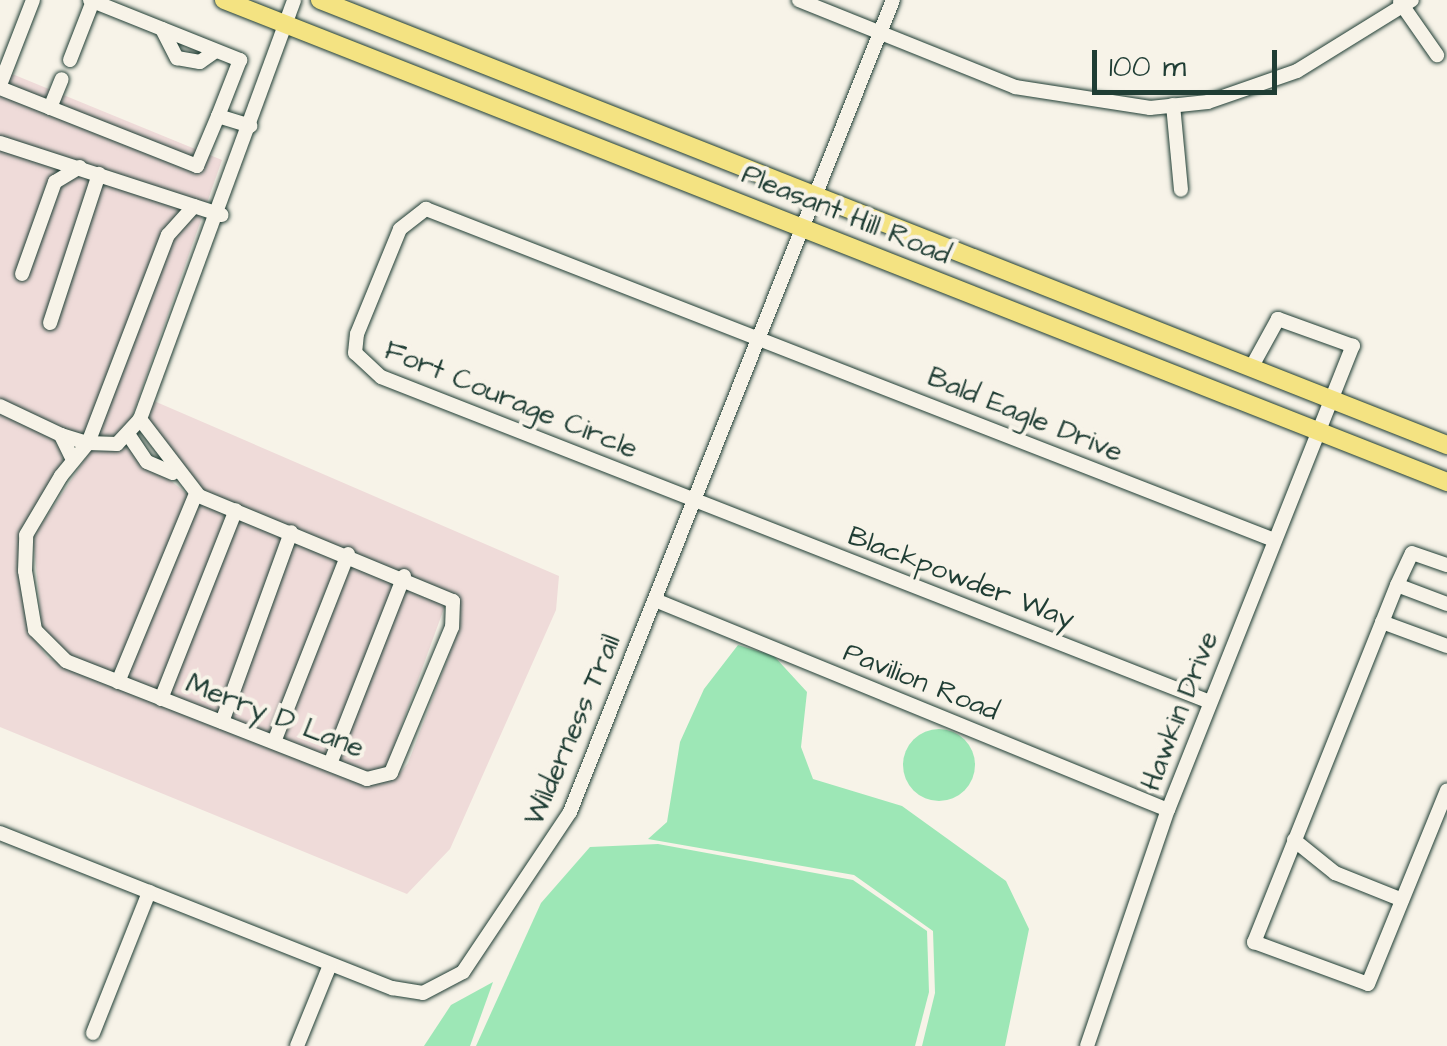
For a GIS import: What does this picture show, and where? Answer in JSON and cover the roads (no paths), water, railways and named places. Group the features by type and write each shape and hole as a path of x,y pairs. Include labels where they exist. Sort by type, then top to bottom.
{"main road":[{"name":"Pleasant Hill Road","path":"224,0 1447,482"},
{"name":"Pleasant Hill Road","path":"320,0 1447,445"}],"street":[{"path":"33,0 0,86 198,166 240,60 91,0 70,60"},
{"path":"0,406 88,443 130,437 222,215 294,0"},
{"path":"799,0 1067,102 1172,106 1297,71 1404,2 1436,55"},
{"name":"Wilderness Trail","path":"0,833 330,964 423,993 464,972 570,812 893,0"},
{"path":"50,108 62,78"},
{"path":"1172,106 1181,190"},
{"path":"218,116 250,126"},
{"path":"0,143 222,215"},
{"path":"22,274 55,182 80,167"},
{"path":"50,323 99,174"},
{"name":"Merry D Lane","path":"140,419 174,472 196,494 445,592 455,613 401,761 381,778 330,764 118,682 52,652 30,604 26,535 88,443 168,235 194,206"},
{"name":"Fort Courage Circle","path":"694,501 381,377 355,353 357,334 400,229 426,209 758,336"},
{"name":"Hawkin Drive","path":"1087,1046 1168,810 1353,346 1278,319 1251,368"},
{"name":"Bald Eagle Drive","path":"758,336 1274,540"},
{"path":"61,434 74,460"},
{"name":"Merry D Lane","path":"130,437 147,462 174,472"},
{"path":"118,682 196,494"},
{"name":"Blackpowder Way","path":"694,501 1210,702"},
{"path":"161,698 236,510"},
{"path":"222,722 291,532"},
{"path":"274,742 348,554"},
{"path":"1447,565 1412,554 1254,942 1368,984 1447,790"},
{"path":"330,764 404,576"},
{"path":"1397,585 1447,604"},
{"name":"Pavilion Road","path":"655,600 1168,810"},
{"path":"1382,622 1447,646"},
{"path":"1294,840 1335,873 1402,900"},
{"path":"93,1033 149,892"},
{"path":"297,1046 330,964"}]}
